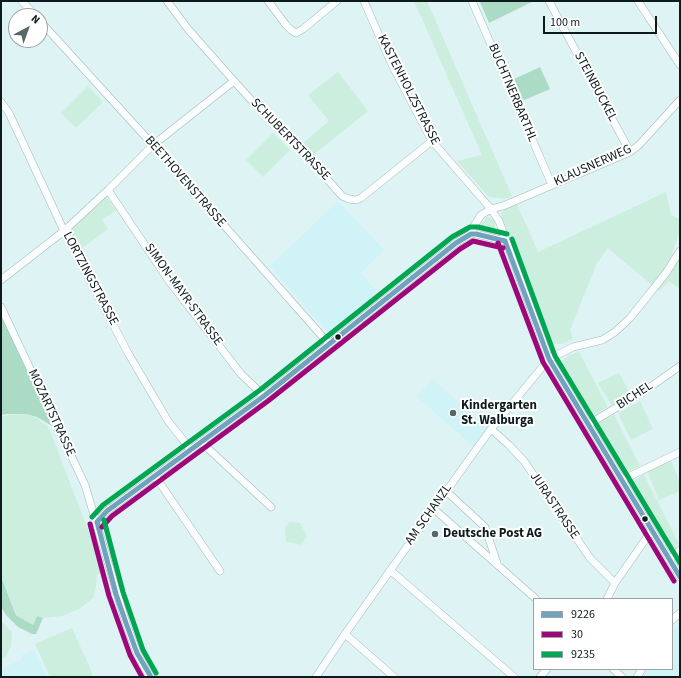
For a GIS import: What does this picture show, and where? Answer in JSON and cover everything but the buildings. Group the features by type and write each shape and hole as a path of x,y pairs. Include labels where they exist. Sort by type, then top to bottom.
{"street":[{"name":"SCHUBERTSTRASSE","path":"167,1 188,29 234,81 305,154 342,196 356,200 360,198 432,141"},
{"path":"268,1 286,25 296,33 337,1"},
{"name":"KASTENHOLZSTRASSE","path":"364,1 392,65 432,141 491,209 499,221 549,359 680,577"},
{"name":"BUCHTNERBARTHL","path":"472,1 552,185"},
{"name":"STEINBUCKEL","path":"549,1 630,152"},
{"path":"638,1 680,65"},
{"name":"BEETHOVENSTRASSE","path":"48,29 329,344"},
{"path":"1,280 64,231 153,145 234,81"},
{"name":"KLAUSNERWEG","path":"491,209 503,206 630,152 640,145 680,100"},
{"name":"LORTZINGSTRASSE","path":"1,102 9,113 64,231 128,353 164,414 191,450"},
{"name":"SIMON-MAYR-STRASSE","path":"108,190 169,281 241,374 264,396"},
{"path":"471,234 474,226 482,215 491,209"},
{"path":"97,522 107,511 264,396 456,243 471,234 484,235 505,241"},
{"path":"549,359 573,347 602,340 615,332 630,318 666,273 680,251"},
{"name":"MOZARTSTRASSE","path":"1,307 85,485 97,522 116,594 137,653 151,677"},
{"name":"AM SCHANZL","path":"316,677 446,491 491,430 549,359"},
{"name":"BICHEL","path":"589,424 646,390 680,366"},
{"name":"JURASTRASSE","path":"491,430 509,445 524,461 590,558 615,583"},
{"path":"201,442 271,507"},
{"path":"622,480 680,452"},
{"path":"155,476 220,571"},
{"path":"446,491 485,527 498,566"},
{"path":"434,509 535,598"},
{"path":"608,598 615,583 652,530"},
{"path":"669,560 680,550"},
{"path":"390,570 514,677"},
{"path":"345,634 394,677"},
{"path":"614,670 622,677"}],"shaded area":[{"path":"338,201 384,250 361,273 379,294 329,334 270,266"},
{"name":"Kindergarten St. Walburga","path":"432,379 489,428 473,446 417,397"},
{"path":"680,624 680,677 643,677 647,670 673,670 673,630"},
{"path":"34,650 47,677 1,677 1,669 23,659 22,655"}],"green space":[{"path":"414,1 427,1 512,196 506,199 489,197 457,161 482,155"},
{"path":"480,1 534,1 489,23"},
{"path":"540,67 550,89 522,101 512,80"},
{"path":"338,72 368,111 311,157 301,145 329,121 308,95"},
{"path":"88,86 103,102 76,128 61,113"},
{"path":"273,133 290,150 263,177 246,160"},
{"path":"666,192 671,215 680,219 680,231 672,254 680,257 680,289 669,281 659,291 608,248 597,263 570,330 573,339 561,344 553,344 549,341 545,336 501,218 502,212 517,204 538,252"},
{"path":"106,197 116,210 102,220 108,229 81,249 69,231"},
{"path":"486,217 491,218 495,222 495,228 491,233 484,233 479,228"},
{"path":"1,314 52,426 37,417 26,414 1,415"},
{"path":"579,352 608,407 591,416 587,413 562,370 561,365 563,360 569,355"},
{"path":"619,373 631,395 612,406 598,383"},
{"path":"640,401 653,429 631,440 618,413"},
{"path":"26,414 37,418 49,428 104,572 97,575 93,598 79,609 62,616 44,618 37,616 33,625 17,615 1,575 1,417"},
{"path":"614,415 640,466 622,473 599,435 596,425 600,421"},
{"path":"671,461 680,482 680,491 659,500 647,471"},
{"path":"644,475 679,544 673,549 667,547 634,493 632,487 633,482"},
{"path":"290,522 300,523 307,536 300,545 286,541 285,528"},
{"path":"1,576 16,615 33,625 37,616 43,618 36,634 32,634 18,627 6,615 1,607"},
{"path":"1,621 12,632 11,646 6,657 1,659"},
{"path":"72,628 94,677 50,677 35,644"}],"transit line":[{"name":"9235","path":"92,517 103,505 260,390 452,237 470,227 478,227 507,234"},
{"name":"9226","path":"97,522 107,511 264,396 456,243 471,234 505,241"},
{"name":"9235","path":"512,239 555,356 680,563"},
{"name":"30","path":"102,527 112,516 268,401 460,249 473,241 503,248"},
{"name":"9226","path":"505,241 549,359 680,577"},
{"name":"30","path":"498,243 543,362 674,581"},
{"name":"9235","path":"104,520 123,592 143,650 156,673"},
{"name":"9226","path":"97,522 116,594 126,623 137,653 151,677"},
{"name":"30","path":"90,524 109,596 130,655 142,677"}],"place":[{"name":"Kindergarten St. Walburga","path":"453,413"},
{"name":"Deutsche Post AG","path":"435,534"}]}
